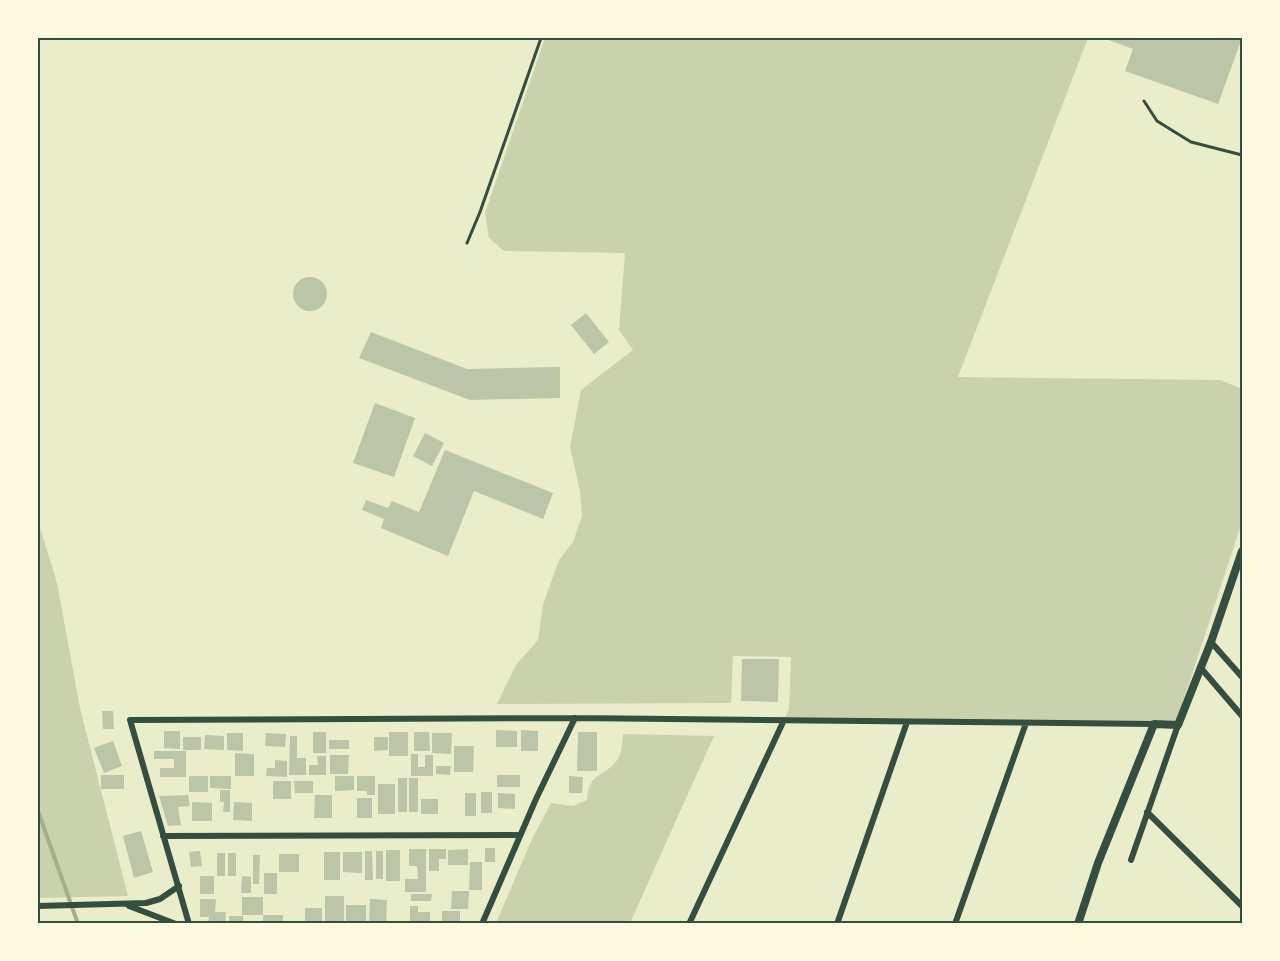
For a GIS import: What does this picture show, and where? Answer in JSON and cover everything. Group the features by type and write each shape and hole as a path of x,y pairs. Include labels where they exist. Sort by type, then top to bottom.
{"street":[{"path":"1131,860 1178,725 1211,642 1242,550"},
{"path":"1211,642 1242,677"},
{"path":"1200,667 1242,716"},
{"path":"189,924 130,720 575,718 1178,725"},
{"path":"482,924 520,835 575,718"},
{"path":"689,924 784,720"},
{"path":"837,924 907,722"},
{"path":"955,924 1026,723"},
{"path":"1078,924 1098,863 1154,724"},
{"path":"1147,812 1242,906"},
{"path":"163,836 520,835"},
{"path":"38,906 146,903 160,899 179,886"},
{"path":"126,905 176,924"}],"lane":[{"path":"467,243 541,38"},
{"path":"1144,101 1157,121 1191,142 1242,155"}],"green space":[{"path":"545,38 1088,38 958,377 1220,380 1242,389 1242,522 1175,726 784,720 789,709 791,657 733,656 731,703 497,704 516,665 538,640 543,605 559,560 573,542 582,516 580,491 570,447 581,390 633,350 619,330 625,253 504,251 489,238 485,213"},
{"path":"38,521 57,583 80,708 128,896 38,898"},
{"path":"623,734 714,736 630,923 496,923 532,839 551,803 573,806 587,800 588,791 594,780 618,759"}],"building":[{"path":"1103,38 1242,38 1218,104 1125,71 1133,49"},
{"path":"310,277 322,282 327,294 322,306 310,311 298,306 293,294 298,282"},
{"path":"586,313 609,342 594,354 571,325"},
{"path":"371,332 467,369 560,367 560,398 470,400 359,358"},
{"path":"375,403 415,418 394,477 353,463"},
{"path":"425,433 444,443 432,466 413,456"},
{"path":"445,450 553,493 543,519 474,491 448,556 381,528 384,519 362,510 366,500 388,508 392,501 419,512"},
{"path":"742,659 779,659 778,702 741,701"},
{"path":"102,711 113,711 114,729 103,729"},
{"path":"496,730 517,731 517,747 496,747"},
{"path":"521,730 538,731 538,751 521,751"},
{"path":"164,731 180,731 180,749 164,748"},
{"path":"313,732 326,732 326,753 313,753"},
{"path":"389,732 408,732 408,756 389,756"},
{"path":"414,732 429,732 430,751 414,751"},
{"path":"578,732 597,732 597,771 577,771"},
{"path":"227,733 243,733 243,751 227,750"},
{"path":"266,733 286,734 285,747 265,746"},
{"path":"432,733 452,733 451,754 432,753"},
{"path":"205,735 224,736 224,750 204,749"},
{"path":"290,736 297,736 297,758 306,758 306,775 289,775"},
{"path":"183,737 201,737 201,750 183,750"},
{"path":"374,737 388,737 388,750 374,751"},
{"path":"329,740 349,740 349,749 329,749"},
{"path":"113,741 122,766 104,773 94,748"},
{"path":"454,746 474,746 473,772 454,772"},
{"path":"154,751 186,751 186,777 160,777 160,768 174,768 174,759 154,759"},
{"path":"235,753 254,754 254,776 235,776"},
{"path":"411,754 418,754 418,767 425,767 425,755 433,755 433,776 411,776"},
{"path":"330,755 349,755 348,774 330,774"},
{"path":"317,756 326,756 326,775 309,775 309,765 318,765"},
{"path":"275,760 287,761 287,777 266,776 267,768 275,768"},
{"path":"436,766 451,766 450,775 436,774"},
{"path":"101,775 124,775 124,789 101,789"},
{"path":"497,775 520,775 520,787 497,787"},
{"path":"189,776 208,776 208,792 189,792"},
{"path":"210,776 231,776 231,789 210,788"},
{"path":"335,776 354,776 354,790 335,791"},
{"path":"357,776 375,776 375,795 367,795 367,791 357,791"},
{"path":"569,776 583,777 582,793 569,793"},
{"path":"398,778 407,778 407,812 398,812"},
{"path":"409,778 418,778 418,812 409,812"},
{"path":"273,781 291,781 291,799 273,799"},
{"path":"294,781 313,781 313,793 295,793"},
{"path":"378,784 395,784 395,814 378,814"},
{"path":"220,790 230,790 230,812 223,812 224,802 220,802"},
{"path":"481,792 492,792 492,813 481,813"},
{"path":"465,793 476,793 476,816 465,816"},
{"path":"498,793 515,794 515,809 498,808"},
{"path":"188,795 190,806 178,807 181,825 168,826 159,796"},
{"path":"315,795 332,795 332,818 314,818"},
{"path":"357,798 372,798 372,818 357,818"},
{"path":"421,799 438,799 438,814 421,814"},
{"path":"192,802 212,803 212,821 192,821"},
{"path":"234,802 252,803 252,821 233,820"},
{"path":"141,831 153,872 134,878 123,836"},
{"path":"485,848 495,848 495,862 485,862"},
{"path":"409,849 426,849 426,892 405,892 405,879 418,879 417,866 409,866"},
{"path":"429,849 446,849 446,859 439,859 439,871 429,871"},
{"path":"468,849 468,865 448,865 448,850"},
{"path":"386,850 400,850 400,881 386,881"},
{"path":"200,851 202,866 191,867 189,852"},
{"path":"365,851 372,851 373,880 365,880"},
{"path":"376,851 383,851 383,879 376,879"},
{"path":"324,852 340,852 340,880 324,880"},
{"path":"343,852 362,852 362,873 343,872"},
{"path":"217,853 225,853 225,876 217,876"},
{"path":"228,853 236,853 236,876 228,876"},
{"path":"279,854 299,854 299,872 279,872"},
{"path":"253,855 260,855 259,884 253,884"},
{"path":"470,862 482,862 482,890 469,890"},
{"path":"264,873 277,873 277,894 264,894"},
{"path":"200,876 214,876 214,894 200,894"},
{"path":"242,876 251,877 251,893 241,893"},
{"path":"452,891 469,891 468,909 451,909"},
{"path":"411,894 432,894 431,901 411,901"},
{"path":"325,896 344,896 344,923 325,923"},
{"path":"242,897 263,897 263,915 242,915"},
{"path":"200,899 216,899 215,912 226,912 225,924 208,924 209,917 200,917"},
{"path":"370,899 387,900 386,924 369,924"},
{"path":"346,905 366,905 366,924 346,924"},
{"path":"410,906 418,906 418,912 430,912 430,924 410,924"},
{"path":"305,908 322,908 322,924 305,924"},
{"path":"442,911 460,911 460,924 442,924"},
{"path":"263,915 283,915 283,924 263,924"},
{"path":"229,916 243,916 243,924 229,924"}],"waterway":[{"path":"38,811 78,924"}]}
